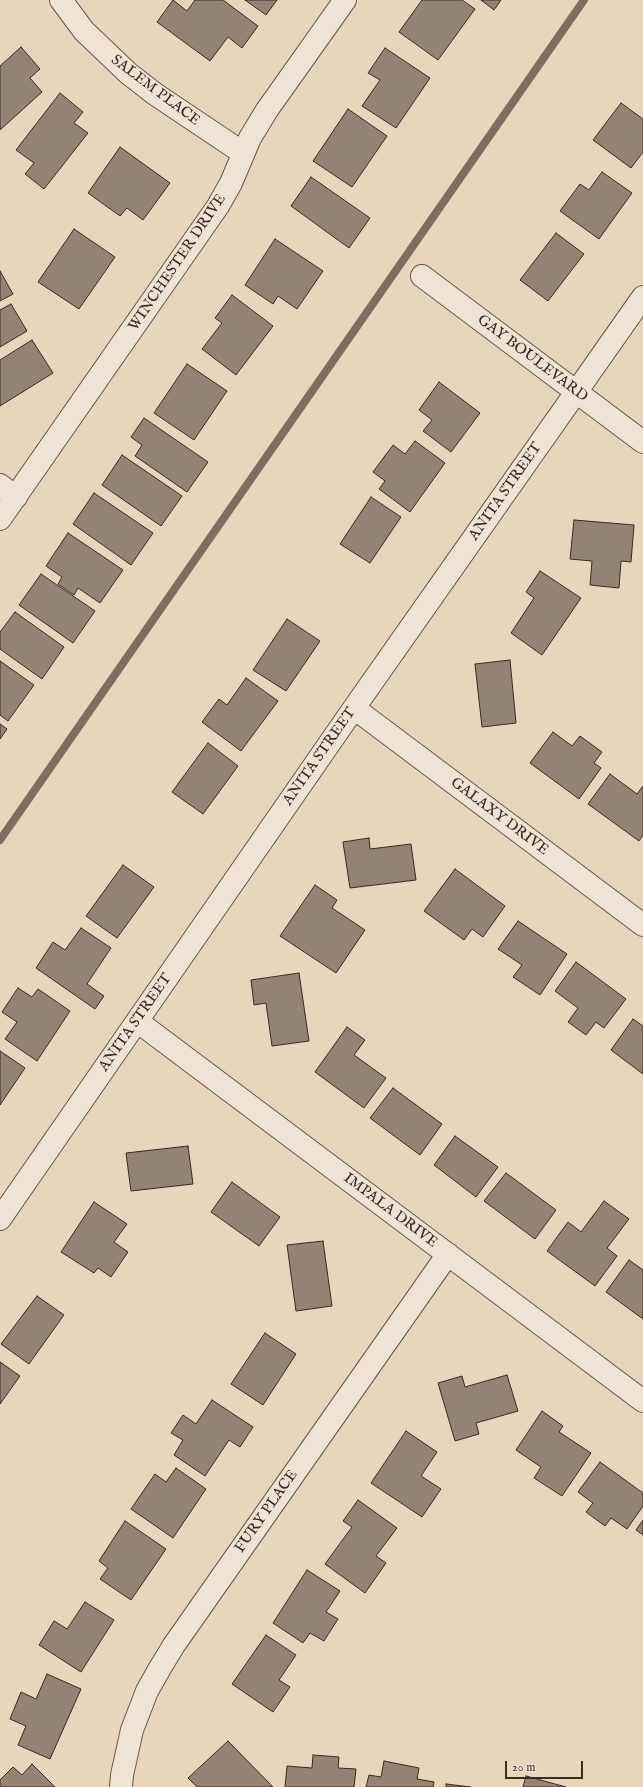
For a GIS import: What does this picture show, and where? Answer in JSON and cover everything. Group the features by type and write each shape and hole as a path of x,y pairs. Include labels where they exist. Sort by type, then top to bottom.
{"street":[{"name":"SALEM PLACE","path":"61,0 84,31 105,53 128,73 155,94 243,153"},
{"name":"WINCHESTER DRIVE","path":"0,519 8,491 218,206 231,183 250,138 267,110 344,0"},
{"name":"GAY BOULEVARD","path":"422,276 643,442"},
{"name":"ANITA STREET","path":"0,1219 354,708 643,297"},
{"name":"GALAXY DRIVE","path":"354,708 643,925"},
{"name":"IMPALA DRIVE","path":"138,1021 643,1401"},
{"name":"FURY PLACE","path":"121,1787 125,1759 132,1730 147,1691 174,1645 448,1254"}],"building":[{"path":"173,0 187,11 195,0 223,0 258,26 242,48 228,37 210,61 157,22"},
{"path":"245,0 277,0 266,15"},
{"path":"422,0 462,0 475,9 438,60 399,32"},
{"path":"481,0 501,0 494,10"},
{"path":"21,47 40,69 30,78 42,92 0,130 0,66"},
{"path":"385,48 430,78 396,128 362,106 380,80 368,73"},
{"path":"60,93 83,112 74,123 88,133 44,189 25,174 34,163 16,150"},
{"path":"621,103 643,119 643,152 631,168 593,140"},
{"path":"348,109 387,136 352,187 313,161"},
{"path":"120,147 170,183 143,220 127,208 120,216 88,193"},
{"path":"602,172 632,193 599,239 560,211 580,184 589,190"},
{"path":"311,177 370,218 349,248 291,206"},
{"path":"74,229 115,257 79,309 38,282"},
{"path":"556,233 584,254 548,301 520,280"},
{"path":"275,239 323,271 297,309 278,296 273,304 245,285"},
{"path":"0,271 13,294 0,301"},
{"path":"232,295 273,326 236,375 202,349 222,323 215,318"},
{"path":"11,304 27,331 0,347 0,310"},
{"path":"32,340 53,373 0,406 0,360"},
{"path":"187,364 227,391 194,440 154,413"},
{"path":"439,382 480,413 451,452 423,431 432,420 419,410"},
{"path":"144,418 208,462 187,492 135,456 142,445 131,437"},
{"path":"415,441 445,463 410,512 379,489 385,481 373,472 393,445 405,454"},
{"path":"122,455 182,496 161,526 102,485"},
{"path":"94,493 153,533 131,565 73,524"},
{"path":"371,497 401,517 370,563 340,544"},
{"path":"574,520 634,525 631,562 621,561 619,588 590,585 592,561 570,559"},
{"path":"68,533 123,570 100,603 78,588 74,595 58,584 62,577 46,566"},
{"path":"540,571 581,598 542,655 511,633 534,598 526,592"},
{"path":"41,574 95,611 73,643 19,605"},
{"path":"15,612 64,647 42,679 0,649 0,632"},
{"path":"287,619 320,641 286,691 253,670"},
{"path":"510,660 516,723 482,727 475,664"},
{"path":"0,661 34,685 8,721 0,715"},
{"path":"246,678 278,701 241,751 202,722 219,699 227,705"},
{"path":"0,724 7,729 0,739"},
{"path":"553,732 572,746 580,736 602,752 594,763 601,768 579,799 530,763"},
{"path":"208,743 238,766 203,814 172,792"},
{"path":"610,774 637,794 643,786 643,835 639,841 588,804"},
{"path":"369,838 370,849 411,844 416,880 350,888 343,842"},
{"path":"123,865 154,887 117,938 86,916"},
{"path":"455,869 505,906 483,937 472,929 464,940 424,911"},
{"path":"315,885 337,900 332,908 365,930 336,973 280,936"},
{"path":"518,921 567,954 540,995 513,977 522,965 498,949"},
{"path":"81,928 111,948 87,984 104,996 95,1009 36,968 53,942 65,950"},
{"path":"576,962 626,999 604,1028 596,1022 586,1035 568,1022 578,1008 555,991"},
{"path":"299,973 309,1041 272,1046 266,1003 254,1005 251,980"},
{"path":"18,988 32,997 38,989 70,1011 37,1061 5,1039 17,1022 2,1012"},
{"path":"633,1019 643,1026 643,1074 611,1050"},
{"path":"347,1027 365,1040 354,1055 386,1078 364,1108 315,1072"},
{"path":"0,1051 25,1068 0,1105"},
{"path":"393,1088 442,1124 420,1155 370,1118"},
{"path":"455,1136 498,1167 476,1197 434,1165"},
{"path":"188,1146 193,1184 131,1191 126,1153"},
{"path":"506,1173 556,1210 535,1239 484,1201"},
{"path":"232,1182 280,1217 259,1246 211,1212"},
{"path":"604,1201 629,1219 607,1248 617,1256 595,1286 547,1251 568,1222 581,1232"},
{"path":"94,1202 127,1224 114,1242 128,1252 111,1277 98,1268 94,1273 61,1252"},
{"path":"323,1241 332,1306 296,1311 287,1245"},
{"path":"629,1260 643,1270 643,1319 606,1292"},
{"path":"37,1296 64,1315 29,1364 1,1344"},
{"path":"265,1333 296,1354 263,1405 231,1384"},
{"path":"0,1362 20,1376 0,1404"},
{"path":"507,1375 518,1411 476,1423 479,1434 455,1441 438,1383 462,1376 465,1387"},
{"path":"212,1400 253,1427 240,1447 229,1440 205,1476 174,1455 183,1440 171,1433 183,1415 196,1424"},
{"path":"542,1411 563,1426 559,1432 591,1453 562,1496 534,1478 541,1467 516,1450"},
{"path":"406,1431 437,1452 421,1476 441,1489 422,1517 371,1483"},
{"path":"600,1462 643,1493 643,1506 627,1529 611,1518 605,1526 586,1512 593,1503 578,1492"},
{"path":"176,1468 206,1489 173,1538 131,1509 155,1474 166,1482"},
{"path":"358,1500 397,1528 376,1556 386,1563 365,1593 325,1564 352,1527 343,1521"},
{"path":"643,1520 643,1535 636,1530"},
{"path":"125,1521 166,1549 131,1600 100,1579 108,1568 99,1561"},
{"path":"307,1570 340,1591 326,1612 338,1619 324,1641 310,1633 303,1643 273,1623"},
{"path":"85,1602 114,1620 81,1672 39,1645 54,1621 67,1629"},
{"path":"266,1635 296,1655 279,1680 290,1687 273,1712 232,1684"},
{"path":"47,1674 81,1689 50,1759 18,1745 26,1726 10,1719 21,1692 36,1699"},
{"path":"228,1741 273,1787 197,1787 188,1778"},
{"path":"313,1755 339,1757 338,1768 356,1769 354,1787 285,1787 287,1766 312,1768"},
{"path":"384,1761 419,1768 417,1779 434,1782 433,1787 366,1787 369,1775 381,1777"},
{"path":"32,1764 55,1787 0,1787 0,1780 13,1767 22,1775"},
{"path":"526,1776 566,1787 523,1787"},
{"path":"446,1784 471,1787 446,1787"}],"waterway":[{"path":"0,840 584,0"}]}
